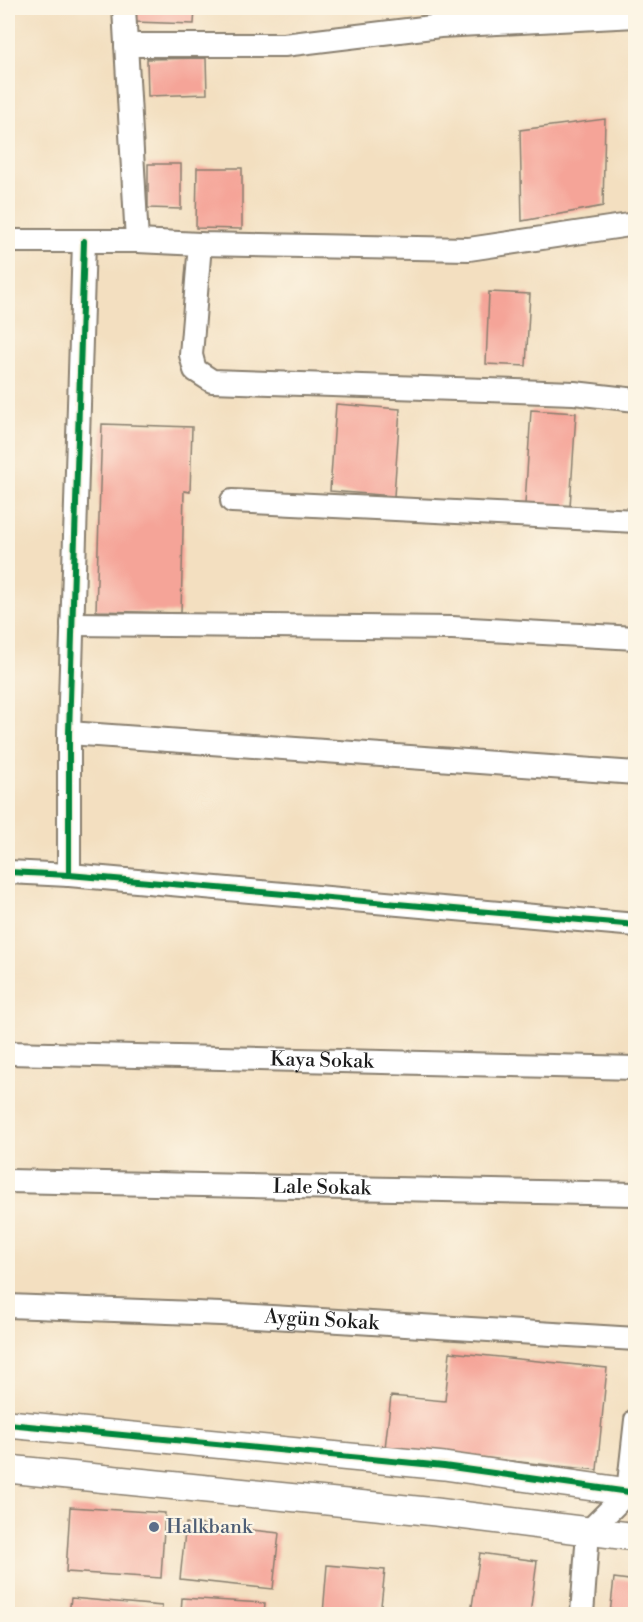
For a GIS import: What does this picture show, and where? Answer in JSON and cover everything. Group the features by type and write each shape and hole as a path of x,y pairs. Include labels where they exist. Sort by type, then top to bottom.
{"street":[{"path":"124,8 137,241"},
{"path":"126,45 284,45 440,26 636,16"},
{"path":"8,241 137,241 469,249 636,224"},
{"path":"69,875 69,733 84,241"},
{"path":"200,244 191,355 195,370 212,381 574,393 636,400"},
{"path":"232,501 636,521"},
{"path":"72,624 452,628 636,638"},
{"path":"69,733 636,773"},
{"path":"8,872 69,875 636,925"},
{"name":"Kaya Sokak","path":"8,1053 636,1068"},
{"name":"Lale Sokak","path":"8,1181 636,1194"},
{"name":"Aygün Sokak","path":"8,1306 221,1314 636,1338"},
{"path":"582,1614 588,1532 632,1493 636,1420"},
{"path":"8,1424 444,1466 632,1493"},
{"path":"8,1469 435,1512 636,1537"}],"building":[{"path":"134,8 195,8 194,24 134,22"},
{"path":"206,58 207,94 148,96 147,59"},
{"path":"605,119 603,206 522,221 520,130"},
{"path":"148,164 181,164 181,209 148,208"},
{"path":"197,168 242,168 242,229 196,228"},
{"path":"489,292 530,294 526,366 486,364"},
{"path":"336,404 400,409 394,496 330,491"},
{"path":"531,410 576,413 570,507 525,504"},
{"path":"102,424 192,427 190,492 184,491 181,613 96,611"},
{"path":"450,1352 607,1368 597,1470 385,1448 391,1396 445,1401"},
{"path":"70,1507 165,1513 161,1578 66,1572"},
{"path":"186,1523 279,1533 273,1589 180,1579"},
{"path":"480,1553 537,1561 530,1614 471,1613"},
{"path":"327,1565 385,1570 380,1614 323,1614"},
{"path":"614,1578 636,1581 636,1614 610,1614"},
{"path":"71,1598 162,1606 161,1614 69,1614"},
{"path":"182,1598 265,1603 264,1614 181,1614"}],"cycle path":[{"path":"69,875 69,733 84,241"},
{"path":"8,872 69,875 636,925"},
{"path":"8,1424 444,1466 636,1493"}],"place":[{"name":"Halkbank","path":"154,1527"}]}
